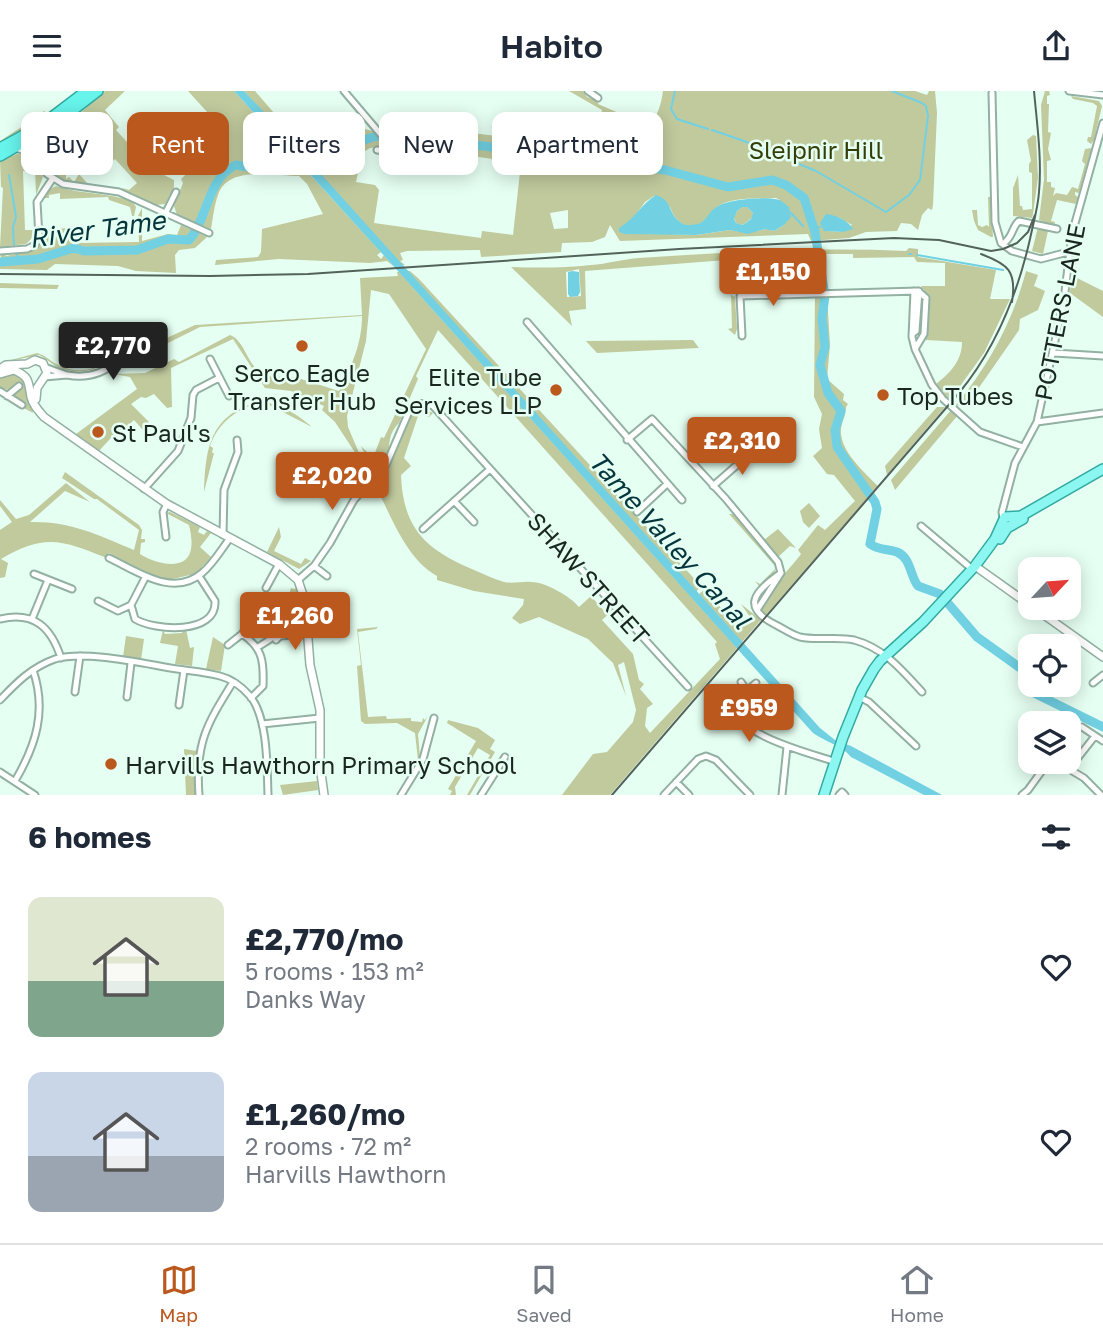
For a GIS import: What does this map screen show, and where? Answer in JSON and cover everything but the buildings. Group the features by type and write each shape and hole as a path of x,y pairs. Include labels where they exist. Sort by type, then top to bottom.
{"highway":[{"path":"0,148 40,125 86,91"},
{"path":"70,112 98,91"},
{"path":"0,156 21,145"}],"main road":[{"path":"826,795 861,698 887,655 938,608 975,568 1004,531 1008,521 1103,470"}],"street":[{"path":"344,91 379,131"},
{"path":"588,91 598,98"},
{"path":"1069,91 1103,95"},
{"path":"992,93 996,232 1003,244 1012,251 1041,259 1068,252"},
{"name":"POTTERS LANE","path":"1008,521 1002,512 1016,463 1037,422 1065,299 1068,252 1103,123"},
{"path":"15,148 21,150"},
{"path":"50,175 75,187 119,192 209,233"},
{"path":"2,251 27,249 38,241 37,202 53,178"},
{"path":"166,212 176,192"},
{"path":"1003,244 1010,239 1020,221 1057,229"},
{"path":"917,291 912,334 915,349 932,385 943,400 980,432 1023,447"},
{"path":"742,336 740,296 917,291 926,298 924,334 915,349"},
{"path":"527,322 682,501"},
{"path":"120,328 132,351"},
{"path":"0,372 14,370 28,377 42,379 67,375 94,376 150,342"},
{"path":"1054,353 1103,356"},
{"path":"210,359 229,396"},
{"path":"0,372 6,365 27,364 32,360 39,360 47,368 67,375"},
{"path":"27,364 32,399 41,413 167,505 279,564 298,580 305,601 310,665 320,718 320,766 324,795"},
{"path":"41,413 36,395 47,368"},
{"path":"144,489 178,449 191,418 196,390 219,378"},
{"path":"4,397 19,386"},
{"path":"0,391 4,397 22,405"},
{"name":"SHAW STREET","path":"298,580 314,566 354,500 386,465 408,412 416,404 425,403 433,406 688,687"},
{"path":"1037,422 1103,413"},
{"path":"627,440 652,419 778,562 780,573 760,588 756,595 757,610 764,619 800,637 854,640 887,655 922,692"},
{"path":"109,558 161,582 185,582 199,576 227,536 224,490 238,452 237,440"},
{"path":"713,486 754,450"},
{"path":"423,529 490,469"},
{"path":"636,512 667,484"},
{"path":"454,501 474,522"},
{"path":"166,537 163,512 167,505"},
{"path":"921,526 1018,597"},
{"path":"266,589 279,564"},
{"path":"314,566 327,576"},
{"path":"34,574 72,589"},
{"path":"98,601 118,611 131,605 146,576"},
{"path":"131,605 135,618 147,624 181,627 208,620 216,604 199,576"},
{"path":"32,619 48,580"},
{"path":"0,619 32,619 52,635 61,658"},
{"path":"1050,620 1103,657"},
{"path":"228,645 242,634 250,621"},
{"path":"242,634 258,647 262,686 251,698"},
{"path":"258,647 280,636 308,634"},
{"path":"75,692 80,656"},
{"path":"0,700 21,678 61,658 80,656 221,676 233,682 251,698 262,724 268,795"},
{"path":"127,697 131,663"},
{"path":"15,781 30,755 41,709 33,670"},
{"path":"179,705 184,670"},
{"path":"1093,683 1103,675"},
{"path":"199,795 198,759 203,738 209,722 233,682"},
{"path":"741,682 747,691"},
{"path":"756,683 737,702 736,715 751,730 787,747 836,762"},
{"path":"861,698 869,702 916,746"},
{"path":"262,724 320,718"},
{"path":"401,795 423,759 433,718"},
{"path":"1082,727 1103,741"},
{"path":"1081,754 1095,736"},
{"path":"782,795 787,747"},
{"path":"664,795 698,759 709,756 750,795"},
{"path":"481,795 505,757"},
{"path":"0,772 35,795"},
{"path":"1022,795 1030,793 1041,774"},
{"path":"1077,774 1101,795"},
{"path":"676,782 689,795"},
{"path":"839,795 842,792 845,795"}],"green space":[{"path":"78,91 81,91 54,112 48,112"},
{"path":"105,91 125,91 105,110 107,112 81,112"},
{"path":"188,91 234,91 253,112 243,112 243,175 247,175 231,179 223,186 218,195 211,229 177,215 174,206 183,183 181,179 185,175 229,175 229,112 207,112"},
{"name":"Sleipnir Hill","path":"244,91 255,91 273,112 263,112"},
{"name":"Sleipnir Hill","path":"569,91 583,91 587,97 599,101 598,104 616,112 602,112"},
{"name":"Sleipnir Hill","path":"663,91 915,91 927,95 929,91 935,91 937,113 933,205 932,210 928,208 922,215 918,230 911,224 901,223 897,231 866,232 849,238 811,241 808,234 620,241 610,225 605,237 592,242 562,243 561,252 481,257 480,250 407,251 400,253 403,260 400,261 405,265 402,265 321,175 357,175 356,182 375,185 379,190 374,223 481,238 482,231 513,235 520,175 663,175 663,112 657,112","holes":["654,196 670,207 679,221 693,226 704,221 718,206 726,202 776,198 780,200 784,225 774,231 766,229 747,233 730,230 696,235 641,233 631,221 645,202","568,210 568,228 554,229 550,213","838,217 852,225 843,232 827,231"]},
{"path":"1045,91 1049,91 1050,95 1047,96 1047,104 1048,132 1051,133 1048,149 1051,160 1047,161 1047,182 1051,182 1051,187 1055,188 1053,196 1056,193 1067,195 1072,187 1078,189 1085,164 1082,161 1085,149 1092,148 1079,193 1075,192 1078,197 1076,204 1057,200 1051,221 1055,222 1054,226 1039,220 1044,179 1041,105"},
{"path":"1071,96 1099,101 1102,106 1091,144 1087,141 1088,137 1091,137 1097,106"},
{"path":"113,120 119,127 116,130 127,142 127,172 115,159 113,161"},
{"path":"21,127 21,132 0,141"},
{"name":"Sleipnir Hill","path":"365,129 379,135 379,147 365,151"},
{"name":"Sleipnir Hill","path":"478,134 492,135 492,159 478,157"},
{"path":"1033,135 1036,136 1038,178 1033,214 1032,218 1013,216 1013,188 1018,175 1020,206 1023,210 1032,209 1032,173 1029,172 1031,161 1027,140"},
{"path":"21,154 25,230 34,230 33,237 26,244 0,247 3,188 0,161"},
{"path":"35,175 42,175 43,177 36,195"},
{"path":"66,175 66,179 69,177 74,182 80,175 88,184 115,188 72,184 57,176"},
{"path":"130,175 164,175 174,180 174,187 165,204 156,205 123,191 122,188 129,190 137,183"},
{"path":"282,175 310,175 381,252 377,255 381,259 384,255 393,266 387,261 370,263 279,259 215,265 216,260 258,257 261,252 262,229 323,214 307,184 299,176"},
{"path":"56,186 132,201 136,207 134,216 130,207 109,200 108,197 60,199 60,193 44,198 50,189"},
{"path":"988,197 991,197 993,237 978,230 972,210 977,210 978,225 989,227"},
{"path":"743,207 753,213 753,217 743,225 736,223 734,218 737,211"},
{"path":"142,208 142,241 168,234 177,235 181,225 207,237 195,248 179,250 175,255 176,273 136,271 118,266 55,264 47,270 0,269 1,253 6,256 35,250 41,244 43,229 73,228 74,231 86,227 84,237 74,239 75,243 139,242 138,216"},
{"path":"1038,227 1048,231 1043,254 1032,251"},
{"path":"909,248 918,249 918,257 996,270 990,299 1010,299 984,353 950,400 936,384 954,366 960,355 962,342 926,340 928,296 921,286 945,286 945,263 917,262 914,257 853,258 853,254 821,254 826,290 818,290 815,286 812,258 752,258 585,271 586,309 569,311 572,326 511,267 571,267 639,258 739,252 906,251","holes":["579,269 581,296 567,297 566,272"]},
{"path":"407,271 419,279 701,586 696,592"},
{"path":"1026,271 1038,275 1034,286 1045,291 1038,310 1020,319 1019,330 969,402 964,407 956,405 999,342"},
{"path":"397,272 737,648 610,795 562,795 593,754 607,752 633,722 636,710 624,662 618,665 626,696 613,663 588,639 539,617 520,624 512,618 523,605 524,599 474,591 437,580 437,576 416,558 400,535 374,483 388,467 412,413 423,408 433,413 429,417 419,413 404,458 411,466 401,475 407,510 421,536 443,554 496,579 507,583 543,584 564,594 579,607 591,596 604,611 609,607 612,611 602,620 633,654 639,680 644,684 640,689 653,704 647,708 645,726 650,733 720,659 715,644 717,642 438,330 416,376 418,379 399,423 391,435 387,459 374,475 374,466 369,464 361,446 373,458 426,349 389,294 371,290 366,341 347,416 348,427 368,474 366,481 358,488 341,465 358,486 365,481 354,456 356,454 335,422 322,410 324,406 291,391 265,388 233,339 171,368 172,407 167,408 154,394 141,397 131,404 149,422 145,428 152,434 150,438 134,420 121,432 118,430 99,451 76,434 137,389 130,377 114,374 145,373 174,359 179,362 230,335 239,342 260,372 273,377 298,378 339,391 358,346 362,316 200,327 154,350 138,362 125,359 135,353 137,357 147,354 145,348 195,325 362,315 360,278 398,276"},
{"path":"1071,275 1103,291 1103,317 1070,293"},
{"path":"0,283 59,285 57,289 0,288"},
{"path":"731,295 735,297 735,335 728,329 732,328"},
{"path":"815,295 827,295 830,345 827,379 844,394 843,400 848,404 841,437 848,453 878,486 765,616 760,610 762,604 801,554 798,550 818,525 825,530 855,501 834,475 827,474 813,456 822,448 819,429 822,414 814,397"},
{"path":"117,329 124,350 94,369 68,370 55,366 39,355 0,363 37,353 66,368 92,368 122,348 115,330"},
{"path":"693,340 699,348 597,353 586,341"},
{"path":"13,374 25,381 33,413 22,407 14,398 13,395 23,388 19,383 9,390 0,388 0,378"},
{"path":"265,402 287,410 312,427 265,403 238,411 224,423 213,438 210,446 214,453 204,492 206,461 209,448 213,436 229,416 242,408"},
{"path":"937,407 945,407 887,475 885,466"},
{"path":"952,409 958,415 895,490 891,480"},
{"path":"65,472 139,525 142,530 141,539 145,539 145,542 141,543 140,554 145,557 174,564 186,559 190,553 192,543 189,525 166,513 170,512 200,527 198,532 204,535 207,531 211,533 200,547 211,557 224,543 202,570 191,577 190,575 173,581 155,578 109,553 107,558 78,547 54,542 30,545 1,559 8,563 5,577 0,578 0,530 12,522 0,506 0,500 16,519 29,515 66,483 90,502 65,491 30,522 71,526 134,550 139,530 97,499 62,478"},
{"path":"809,503 820,516 809,528 803,522 800,511"},
{"path":"729,514 734,514 776,565 774,574 759,586 755,581 760,584 775,566"},
{"path":"279,527 281,537 274,551 301,564 305,558 311,561 299,569 267,552"},
{"path":"778,529 796,548 790,546 778,557 764,540"},
{"path":"293,583 297,588 302,613 283,614 291,588 296,587"},
{"path":"704,590 740,628 750,617 741,604 761,620 742,642 699,594"},
{"path":"378,627 358,632 368,717 411,718 411,721 422,722 423,718 425,720 428,716 418,734 418,760 415,733 397,723 365,724 361,721 357,666 361,665 357,629"},
{"path":"183,629 186,629 190,648 194,647 192,666 175,664 178,646 160,643 163,630 165,634 182,633"},
{"path":"126,636 144,639 141,660 123,657"},
{"path":"213,637 225,645 221,671 206,669"},
{"path":"448,720 478,728 495,740 490,749 495,752 470,795 467,795 490,755 478,748 455,787 456,795 450,795 452,791 448,789 476,741 447,723"},
{"path":"184,749 197,751 196,795 186,795"},
{"path":"317,781 318,790 283,795 280,785"}],"water":[{"path":"234,91 244,91 264,112 253,112"},
{"path":"311,175 322,175 820,728 835,740 942,795 924,795 851,757 843,749 813,733"},
{"path":"656,195 662,198 676,218 686,225 703,222 718,206 749,199 780,200 789,207 791,217 774,231 765,229 748,234 730,230 696,235 619,232 619,228","holes":["747,207 753,213 751,219 743,225 736,223 734,219 737,211"]},
{"path":"826,214 842,219 853,229 843,232 824,231 820,223"},
{"path":"568,272 579,272 580,292 578,296 570,297"}],"waterway":[{"path":"675,91 671,109 677,119 708,129"},
{"path":"712,130 816,171 886,212 909,195 920,180 928,116 926,106 922,103 892,91"},
{"name":"River Tame","path":"0,262 38,259 74,248 84,251 137,250 168,239 189,240 219,179 236,165 291,170 309,155 315,145 360,141 388,133 401,132 468,144 582,156 665,170 728,187 772,180 786,185 804,198 815,232 825,296 822,318 825,347 820,365 828,393 841,411 835,430 837,447 875,502 877,509 870,544 902,555 918,586 940,594 977,637 1023,670 1027,679 1026,685 1032,692 1103,727"},
{"path":"9,175 16,217 13,227 14,246"},
{"path":"791,213 803,226"},
{"name":"River Tame","path":"814,229 820,227"},
{"path":"16,252 20,261"},
{"path":"917,255 1003,270"}],"tram line":[{"path":"612,795 959,393 984,358 1012,301 1037,210 1040,167 1034,91"},
{"path":"0,274 308,274 679,249 894,238 939,240 991,251 1017,243 1028,232 1035,215"},
{"path":"981,254 998,261 1009,270 1013,283 1012,302"}],"place":[{"name":"Serco Eagle Transfer Hub","path":"302,346"},
{"name":"Elite Tube Services LLP","path":"556,390"},
{"name":"Top Tubes","path":"883,395"},
{"name":"St Paul's","path":"98,432"},
{"name":"Harvills Hawthorn Primary School","path":"111,764"}],"water label":[{"name":"Tame Valley Canal","path":"670,540"}]}
